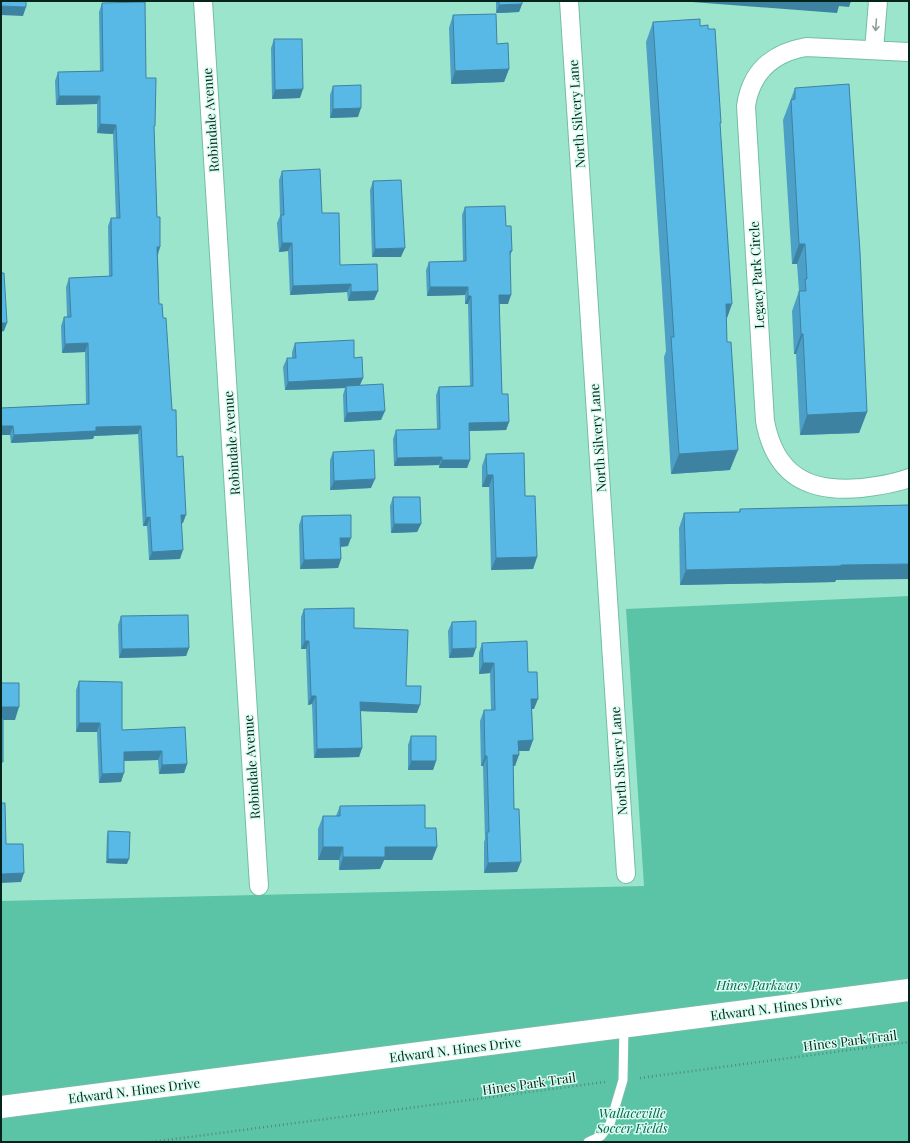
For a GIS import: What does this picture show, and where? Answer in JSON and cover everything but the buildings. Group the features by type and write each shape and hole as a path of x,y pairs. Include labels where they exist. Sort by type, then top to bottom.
{"street":[{"name":"Robindale Avenue","path":"203,1 259,886"},
{"name":"North Silvery Lane","path":"569,1 626,874"},
{"path":"874,50 878,1"},
{"name":"Legacy Park Circle","path":"909,52 806,47 791,49 775,58 762,69 748,96 746,106 765,421 772,447 780,461 793,474 804,481 821,487 838,489 878,486 909,478"},
{"name":"Edward N. Hines Drive","path":"1,1107 909,990"}],"lane":[{"path":"588,1142 601,1136 610,1124 623,1080 624,1027"}],"path":[{"name":"Hines Park Trail","path":"152,1142 489,1099 909,1042"}],"green space":[{"name":"Hines Parkway","path":"909,596 909,1142 1,1142 1,901 644,886 626,609"}],"park label":[{"name":"Wallaceville Soccer Fields","path":"632,1120"}]}
